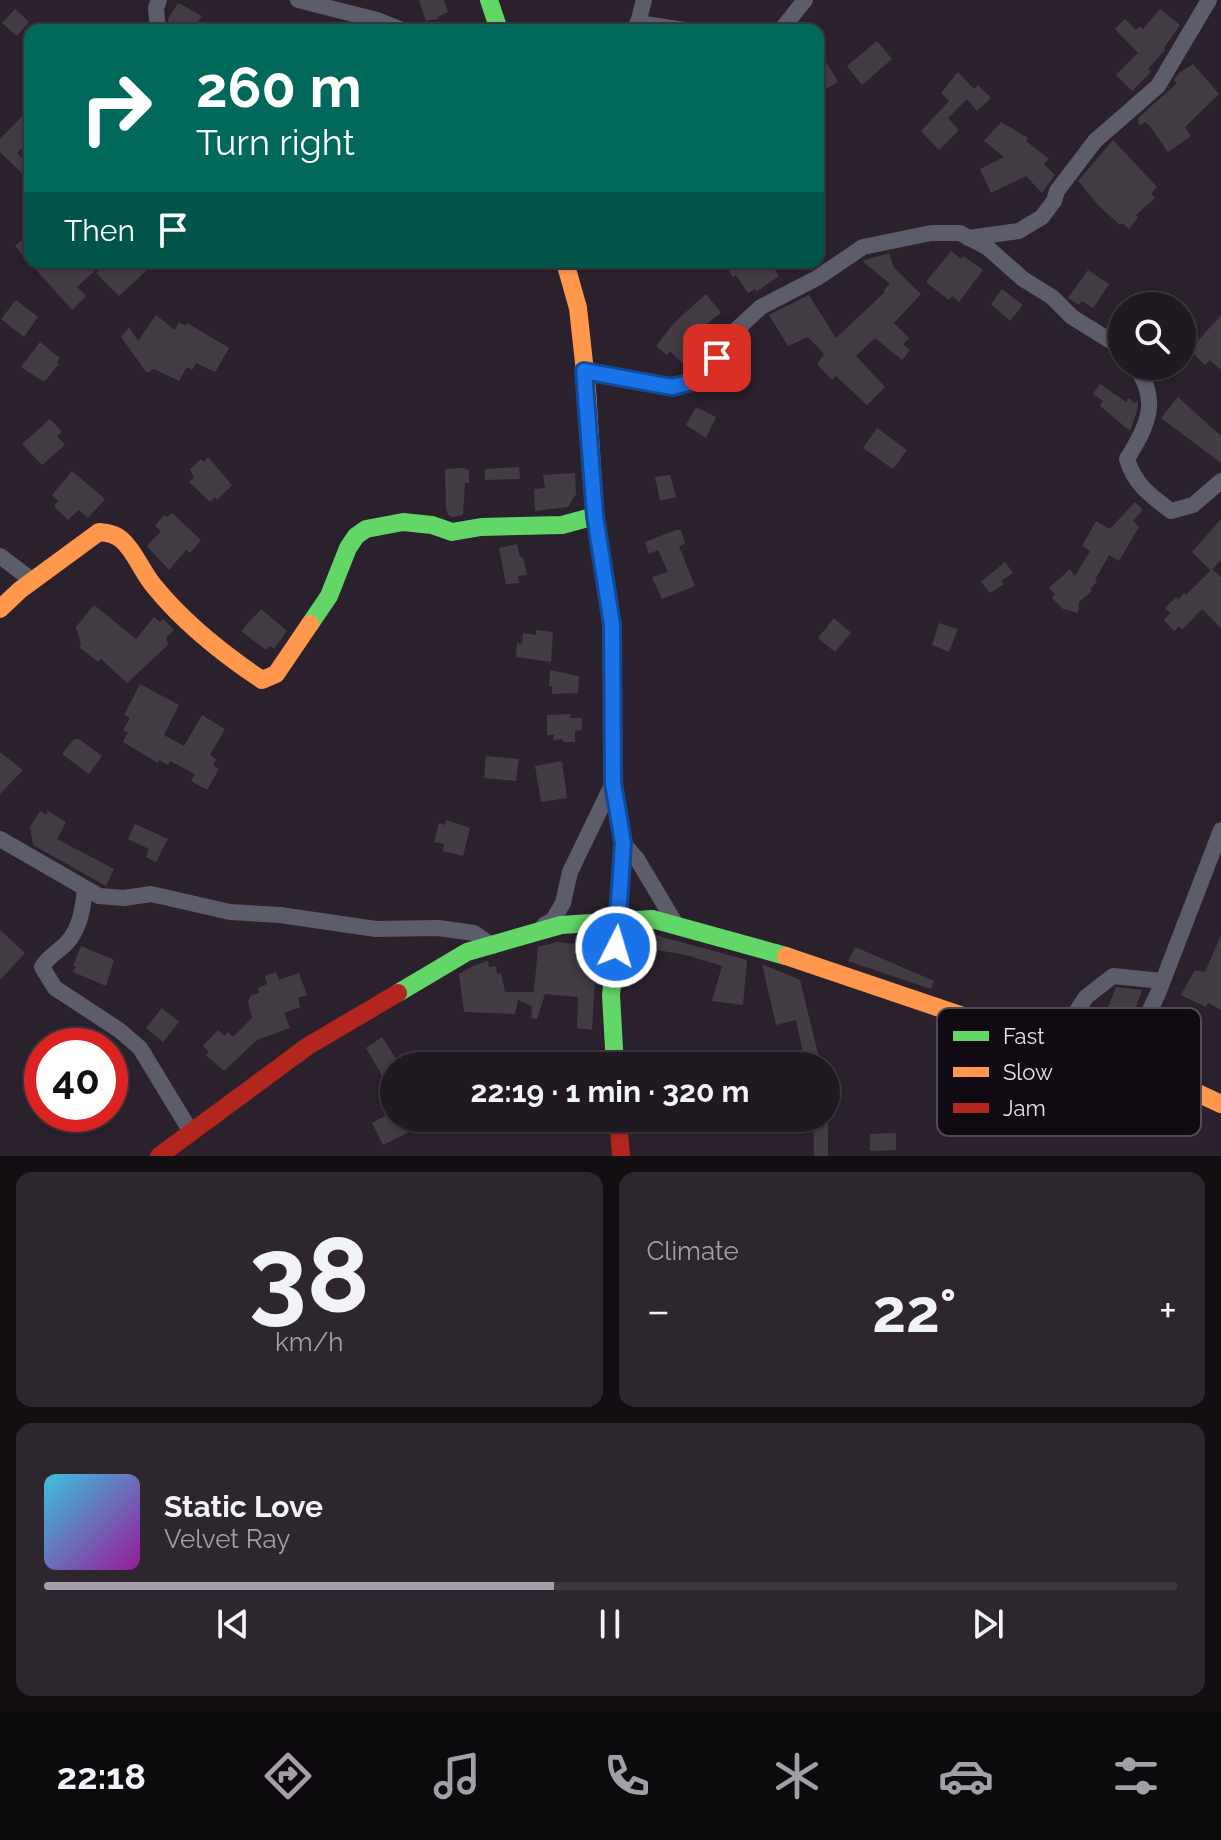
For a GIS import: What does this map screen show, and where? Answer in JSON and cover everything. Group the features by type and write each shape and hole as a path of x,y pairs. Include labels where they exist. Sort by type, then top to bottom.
{"street":[{"path":"157,24 156,8 159,0"},
{"path":"298,0 387,24"},
{"path":"489,0 497,24"},
{"path":"636,24 644,0"},
{"path":"786,24 805,0"},
{"path":"968,238 1019,231 1042,217 1057,191 1095,141 1158,86 1209,0"},
{"path":"584,371 672,387 688,383 717,358 736,330 761,307 817,278 863,247 931,233 960,233 988,248 1023,279 1052,297 1072,317 1108,339"},
{"path":"567,268 578,308 595,516 612,625 613,783 623,843 611,995 614,1052"},
{"path":"1143,380 1151,406 1148,423 1127,459 1131,475 1171,511 1193,505 1221,481"},
{"path":"0,609 99,532 116,536 170,604 241,667 262,680 276,674 329,596 348,548 356,536 366,529 403,522 432,525 452,532 481,527 562,525 595,516"},
{"path":"0,556 33,581"},
{"path":"528,934 553,920 563,903 570,872 613,783"},
{"path":"1150,1008 1221,830"},
{"path":"0,839 99,896 124,898 151,894 230,912 280,915 376,929 438,928 474,933 493,946"},
{"path":"623,843 637,859 677,926"},
{"path":"85,889 82,915 69,940 42,967 55,988 119,1030 140,1048 191,1132"},
{"path":"159,1156 328,1034 467,952 561,925 652,919 778,953 940,1008"},
{"path":"1079,1008 1086,997 1113,976 1162,981"},
{"path":"1201,1094 1221,1104"},
{"path":"619,1132 621,1156"}],"building":[{"path":"419,0 444,0 448,12 438,19 426,21"},
{"path":"178,3 202,16 197,24 169,24 168,19"},
{"path":"15,9 29,22 24,24 17,36 2,23"},
{"path":"1160,9 1180,25 1165,50 1148,69 1151,72 1132,91 1116,75 1138,53 1115,29 1125,19 1136,30 1140,26 1143,29"},
{"path":"877,41 892,59 862,85 847,66"},
{"path":"824,58 838,82 824,90"},
{"path":"1193,64 1219,94 1185,127 1191,136 1168,152 1149,125 1145,122 1139,126 1138,118 1177,83 1174,80 1179,73"},
{"path":"958,72 974,89 978,85 991,98 977,111 967,99 948,118 959,130 939,150 921,131 949,101 941,93"},
{"path":"24,114 24,146 17,153 24,159 24,175 0,152 0,139"},
{"path":"1001,122 1028,138 1026,141 1049,159 1044,164 1055,175 1042,193 1026,176 991,193 980,169 1004,157 984,141"},
{"path":"1113,140 1157,187 1151,193 1155,198 1136,215 1138,217 1129,229 1099,206 1078,181"},
{"path":"24,238 24,256 15,246"},
{"path":"951,251 983,270 959,302 952,296 949,300 926,282"},
{"path":"889,253 894,268 921,294 894,323 909,338 903,344 910,350 902,360 875,338 856,356 885,387 867,405 836,376 832,380 817,364 824,354 808,337 788,346 769,315 809,295 836,338 890,284 862,261"},
{"path":"35,268 96,268 77,287 86,296 72,310"},
{"path":"101,268 149,268 119,296 96,273"},
{"path":"727,268 773,268 779,276 756,292 755,289 748,293 736,275 733,277"},
{"path":"1088,270 1109,284 1093,308 1082,301 1079,305 1068,298"},
{"path":"1002,289 1023,305 1010,321 991,304"},
{"path":"706,294 721,313 688,338 697,353 685,366 670,351 667,355 656,346 675,322"},
{"path":"16,300 38,317 24,337 1,319"},
{"path":"156,315 175,330 179,322 186,326 187,323 229,348 215,372 196,363 192,370 187,367 179,381 154,369 147,373 121,337 129,327 138,341"},
{"path":"1221,315 1221,370 1210,360 1205,365 1196,356 1196,343"},
{"path":"40,342 60,358 59,364 44,382 21,367"},
{"path":"1100,384 1126,402 1129,398 1134,403 1138,401 1130,431 1100,406 1103,401 1093,394"},
{"path":"1178,397 1221,436 1221,463 1161,418"},
{"path":"696,407 716,417 706,438 686,425"},
{"path":"50,419 62,432 57,436 65,445 42,465 22,444"},
{"path":"877,428 907,450 893,469 863,448"},
{"path":"208,457 232,485 217,500 215,497 210,502 189,482 194,478 190,469"},
{"path":"519,467 520,479 485,480 485,469"},
{"path":"445,469 469,470 469,483 465,483 463,515 453,517 448,515 446,507"},
{"path":"72,471 105,499 88,518 79,510 68,520 54,506 58,501 52,495"},
{"path":"575,473 576,494 568,507 535,511 534,489 545,488 543,475"},
{"path":"670,475 676,497 660,501 655,477"},
{"path":"1135,502 1143,510 1133,521 1139,527 1119,561 1109,555 1095,580 1097,582 1090,589 1092,591 1079,602 1078,613 1063,609 1052,598 1055,594 1049,588 1070,569 1075,576 1090,551 1082,546 1096,521 1110,529"},
{"path":"172,513 201,540 190,553 186,550 169,570 147,546 161,531 155,526 164,515 167,517"},
{"path":"1221,519 1221,560 1211,571 1192,552"},
{"path":"681,530 685,544 679,546 695,586 662,599 652,577 668,572 658,550 649,554 645,542"},
{"path":"517,544 527,575 518,576 519,583 506,584 499,548"},
{"path":"1005,562 1013,573 990,593 981,582"},
{"path":"1212,569 1221,577 1221,628 1202,609 1182,630 1179,626 1174,631 1164,620 1170,613 1165,608 1176,597 1178,600 1184,593 1186,595"},
{"path":"94,605 136,639 154,617 160,622 163,619 174,630 166,638 168,645 127,683 101,659 98,662 79,647 81,644 76,627"},
{"path":"261,609 287,631 274,649 270,646 266,650 241,631"},
{"path":"834,618 851,633 835,652 818,638"},
{"path":"939,623 958,629 949,652 932,645"},
{"path":"536,630 553,632 551,662 516,657 517,643 522,644 523,633 536,635"},
{"path":"550,670 579,676 578,693 552,694"},
{"path":"140,684 179,705 164,735 184,746 202,715 225,729 210,755 216,759 213,765 219,769 207,790 191,781 195,774 170,761 168,765 159,760 158,763 123,742 128,732 123,730 130,718 124,715"},
{"path":"571,714 570,718 582,718 582,730 575,731 575,742 553,740 554,735 547,735 547,715"},
{"path":"74,739 79,739 102,756 89,774 62,754"},
{"path":"0,752 23,770 0,794"},
{"path":"486,756 519,759 516,781 484,778"},
{"path":"562,761 567,798 541,802 535,766"},
{"path":"40,811 46,815 48,811 66,822 57,839 114,869 106,886 33,845 30,827"},
{"path":"446,820 470,828 463,856 443,851 444,844 434,842 439,823 445,825"},
{"path":"135,824 168,839 156,862 146,857 149,849 128,839"},
{"path":"0,930 25,953 0,980"},
{"path":"651,934 747,960 743,1005 712,1001 722,966 686,955 633,946 633,936"},
{"path":"1221,935 1221,1010 1208,1003 1206,1007 1181,995 1195,970 1205,972"},
{"path":"589,939 602,939 598,978 595,978 592,1030 577,1028 578,997 545,994 537,1019 531,1018 532,1006 518,1000 515,1014 464,1012 459,974 488,961 489,967 496,966 497,974 501,973 505,992 534,992 538,947 557,942 589,945"},
{"path":"81,946 114,960 106,986 73,972"},
{"path":"855,947 934,981 931,989 848,961"},
{"path":"762,964 800,980 818,1052 803,1052 796,1020 776,1025"},
{"path":"276,972 279,980 299,973 307,995 298,998 300,1007 284,1013 290,1028 257,1040 224,1071 206,1055 209,1052 203,1046 218,1030 225,1036 228,1032 233,1037 252,1018 248,1002 251,995 259,993 258,988 267,984 265,976"},
{"path":"1116,987 1142,990 1136,1008 1108,1008"},
{"path":"162,1008 179,1022 163,1042 146,1028"},
{"path":"382,1037 392,1052 380,1052 380,1072 366,1048"},
{"path":"380,1119 380,1132 409,1132 383,1145 372,1123"},
{"path":"813,1132 828,1132 828,1156 814,1156"},
{"path":"896,1133 896,1150 870,1151 870,1134"}],"traffic: fast":[{"path":"489,0 497,24"},
{"path":"310,624 329,596 348,548 356,536 366,529 403,522 432,525 452,532 481,527 562,525 595,516"},
{"path":"398,993 467,952 561,925 652,919 786,956"},
{"path":"614,1052 611,995 618,928"}],"traffic: slow":[{"path":"567,268 578,308 595,516 612,625 613,783 623,843 618,928"},
{"path":"0,609 20,590 99,532 122,540 150,581 178,613 219,649 262,680 276,674 310,624"},
{"path":"786,956 940,1008"},
{"path":"1201,1095 1221,1104"}],"traffic: jam":[{"path":"159,1156 308,1046 398,993"},
{"path":"619,1132 621,1156"}],"route":[{"path":"616,947 623,843 613,783 612,625 595,516 584,371 672,387 688,383 717,358"}]}
